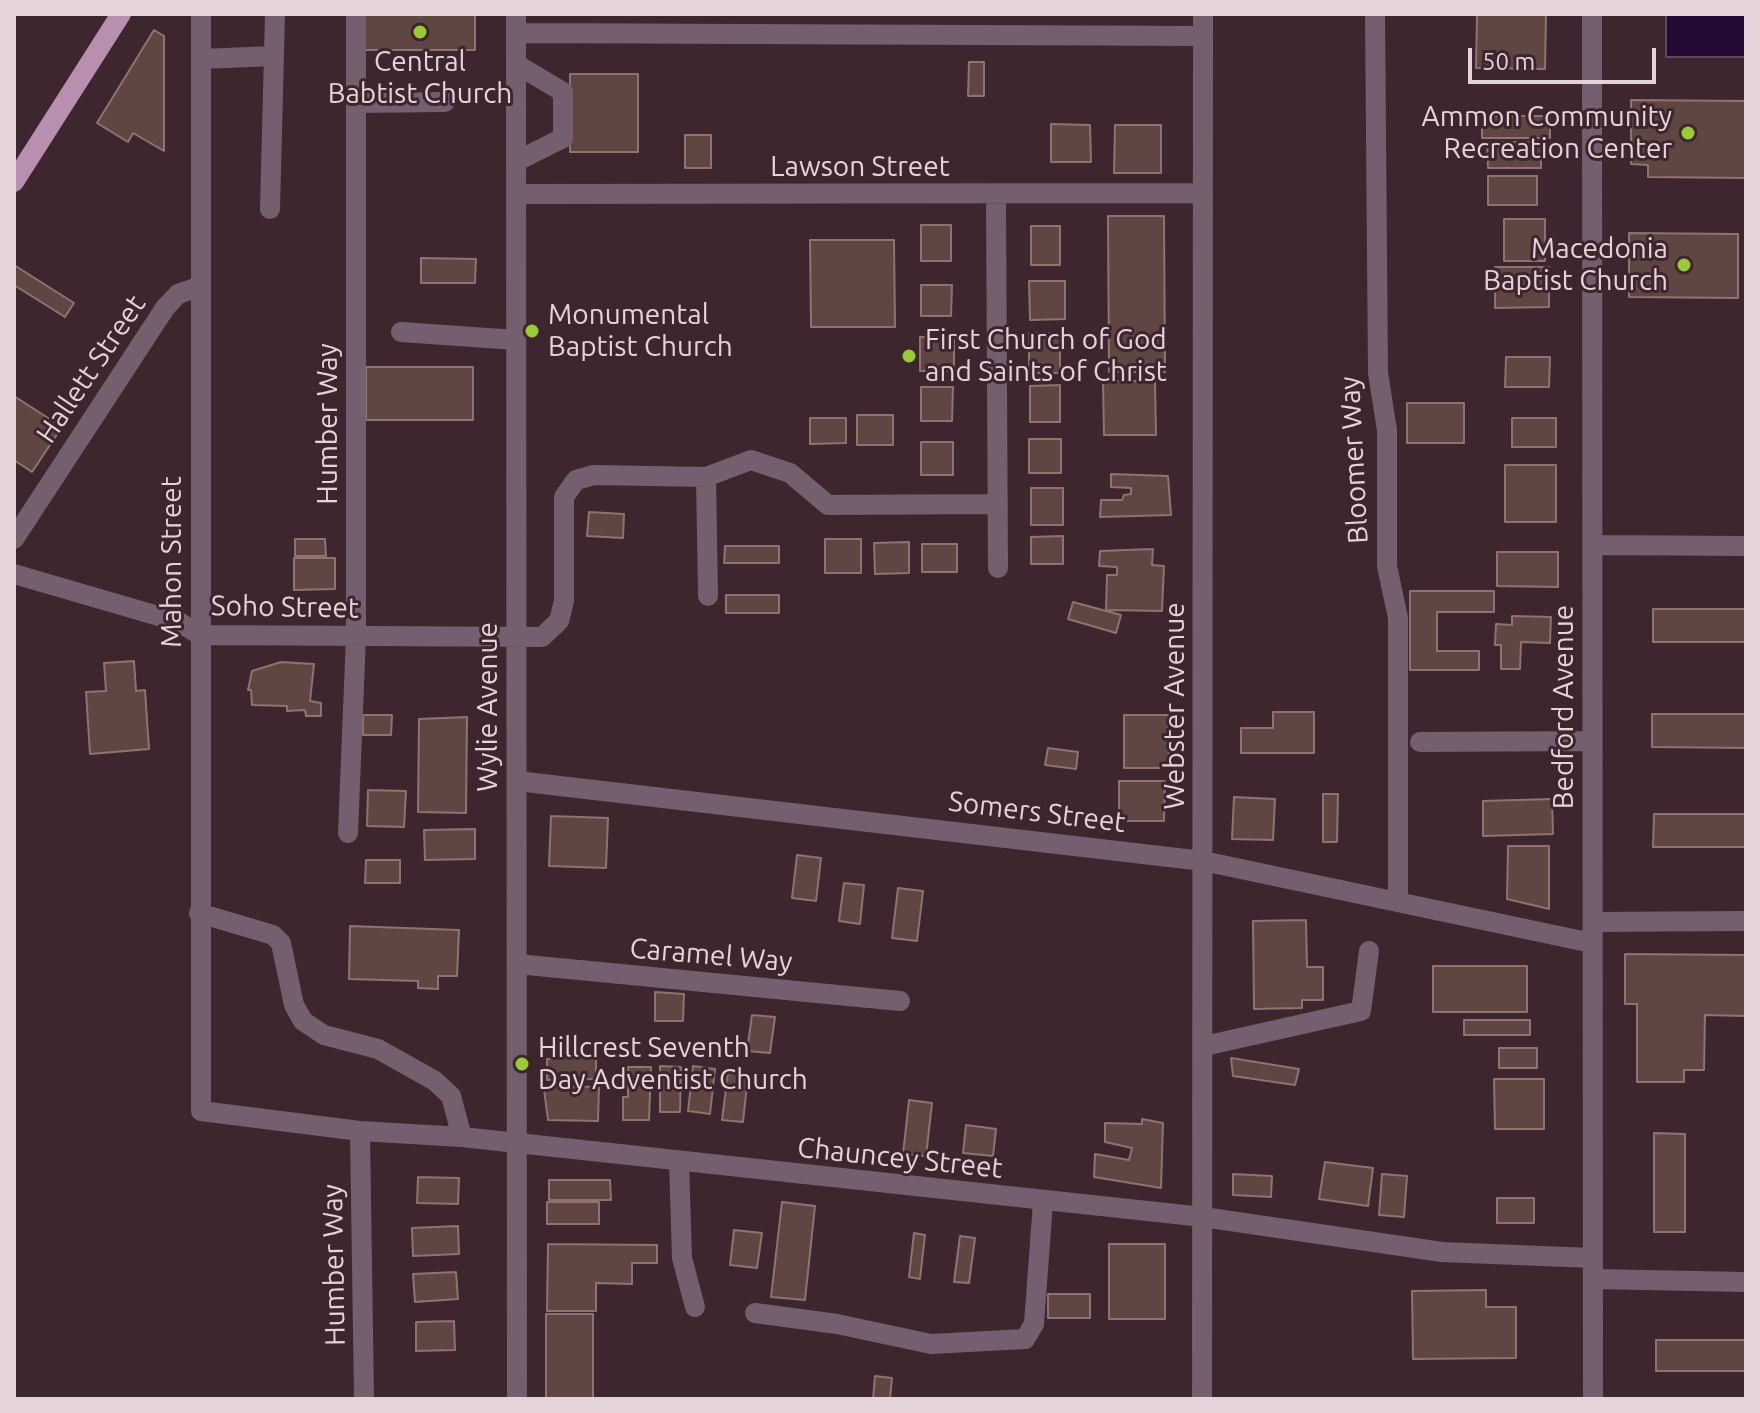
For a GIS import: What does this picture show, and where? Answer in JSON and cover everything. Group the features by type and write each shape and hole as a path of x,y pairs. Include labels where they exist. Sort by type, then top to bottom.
{"main road":[{"path":"14,182 121,14"}],"street":[{"name":"Mahon Street","path":"201,14 201,1111"},
{"path":"270,209 275,14"},
{"name":"Humber Way","path":"348,833 356,636 356,14"},
{"name":"Webster Avenue","path":"1202,1399 1203,14"},
{"name":"Bloomer Way","path":"1375,14 1378,373 1387,430 1387,566 1398,618 1398,901"},
{"name":"Bedford Avenue","path":"1592,14 1593,1399"},
{"path":"516,24 1203,36"},
{"name":"Wylie Avenue","path":"516,24 517,1399"},
{"path":"201,59 274,56"},
{"path":"516,64 563,92 563,138 517,161"},
{"path":"356,103 445,102"},
{"name":"Lawson Street","path":"517,194 1203,193"},
{"path":"996,195 998,568"},
{"name":"Hallett Street","path":"14,539 165,308 178,294 201,286"},
{"path":"401,332 516,340"},
{"path":"708,596 706,477 751,460 790,473 828,505 998,504"},
{"name":"Soho Street","path":"14,574 179,622 200,635 542,637 559,621 564,601 564,497 576,480 594,475 706,477"},
{"path":"1593,545 1746,546"},
{"path":"1420,742 1592,741"},
{"name":"Somers Street","path":"517,781 1203,861 1592,943"},
{"path":"199,913 273,935 281,943 294,1005 303,1021 324,1035 378,1049 435,1081 451,1096 462,1137"},
{"path":"1593,922 1746,921"},
{"path":"1204,1046 1361,1011 1369,951"},
{"name":"Caramel Way","path":"517,964 900,1001"},
{"name":"Chauncey Street","path":"201,1111 360,1131 462,1137 1203,1217 1442,1252 1592,1258"},
{"name":"Humber Way","path":"360,1131 364,1399"},
{"path":"679,1161 682,1258 695,1307"},
{"path":"755,1313 837,1324 931,1344 1025,1339 1034,1324 1043,1202"},
{"path":"1593,1279 1746,1282"}],"shaded area":[{"path":"1666,14 1746,14 1746,57 1666,57"}],"building":[{"name":"Central Babtist Church","path":"365,14 475,14 475,50 365,50"},
{"path":"1477,14 1546,14 1545,69 1476,68"},
{"path":"154,30 164,36 164,151 133,133 128,142 97,123"},
{"path":"969,62 984,62 984,96 968,96"},
{"path":"570,74 638,74 638,152 570,152"},
{"name":"Ammon Community Recreation Center","path":"1631,100 1746,101 1746,178 1648,177 1648,165 1631,164"},
{"path":"1482,116 1550,116 1550,138 1482,138"},
{"path":"1051,124 1090,125 1091,162 1051,162"},
{"path":"1115,125 1161,125 1161,173 1114,173"},
{"path":"685,135 711,135 711,168 685,168"},
{"path":"1487,142 1541,142 1541,168 1488,168"},
{"path":"1488,176 1537,176 1537,205 1488,205"},
{"path":"1108,216 1164,216 1165,372 1109,372"},
{"path":"1504,219 1545,219 1545,261 1504,261"},
{"path":"921,225 951,225 951,261 921,261"},
{"path":"1031,226 1060,226 1060,265 1031,265"},
{"name":"Macedonia Baptist Church","path":"1629,233 1738,234 1738,298 1629,297"},
{"path":"810,240 894,240 895,327 811,327"},
{"path":"421,258 476,259 475,283 421,283"},
{"path":"14,265 74,303 65,317 14,285"},
{"path":"1495,267 1549,267 1549,307 1495,308"},
{"path":"1029,281 1065,281 1065,319 1030,320"},
{"path":"921,285 952,285 951,316 921,316"},
{"path":"1029,333 1060,333 1060,373 1029,373"},
{"path":"920,337 954,337 954,371 920,371"},
{"path":"1506,357 1550,357 1549,387 1505,387"},
{"path":"366,367 473,367 473,420 366,420"},
{"path":"1103,381 1155,381 1156,435 1104,435"},
{"path":"1060,385 1060,422 1030,422 1030,386"},
{"path":"921,387 953,387 952,421 921,421"},
{"path":"14,396 62,427 32,472 14,460"},
{"path":"1407,403 1464,403 1464,443 1407,443"},
{"path":"857,415 893,415 893,445 857,445"},
{"path":"810,418 846,418 846,443 810,444"},
{"path":"1512,418 1556,418 1556,447 1512,447"},
{"path":"1029,439 1061,439 1061,473 1029,473"},
{"path":"921,442 953,442 953,475 921,475"},
{"path":"1505,465 1556,465 1556,522 1505,522"},
{"path":"1111,474 1168,476 1171,515 1100,517 1101,500 1122,500 1124,495 1131,494 1131,488 1111,487"},
{"path":"1031,488 1063,488 1063,525 1031,525"},
{"path":"589,512 624,514 623,538 587,536"},
{"path":"1063,536 1063,564 1031,564 1031,537"},
{"path":"295,539 325,539 326,556 295,556"},
{"path":"825,539 861,539 861,573 825,573"},
{"path":"909,542 909,573 875,574 874,543"},
{"path":"922,544 957,544 957,572 922,572"},
{"path":"725,546 779,546 779,563 724,563"},
{"path":"1153,549 1152,565 1164,566 1162,611 1106,610 1107,575 1117,575 1117,567 1099,566 1100,551"},
{"path":"1497,552 1558,552 1558,587 1497,586"},
{"path":"294,558 335,558 335,589 294,590"},
{"path":"1410,591 1494,591 1494,612 1437,612 1437,651 1479,651 1479,670 1410,670"},
{"path":"726,595 779,595 779,613 726,613"},
{"path":"1073,602 1121,615 1116,633 1068,619"},
{"path":"1653,609 1746,609 1746,642 1653,642"},
{"path":"1512,616 1551,617 1550,643 1521,642 1520,669 1501,669 1501,645 1495,645 1496,624 1512,625"},
{"path":"134,661 136,691 145,690 149,749 90,754 86,692 106,691 104,663"},
{"path":"281,662 314,664 310,701 321,703 321,716 306,716 305,710 287,711 287,706 252,705 251,690 248,690 252,671"},
{"path":"1273,712 1314,712 1314,753 1241,753 1241,728 1273,728"},
{"path":"1652,714 1746,714 1746,748 1652,747"},
{"path":"363,715 392,715 391,735 363,735"},
{"path":"1124,715 1168,715 1169,768 1124,768"},
{"path":"467,717 466,813 418,812 419,719"},
{"path":"1048,748 1078,752 1076,769 1045,765"},
{"path":"1119,781 1165,781 1164,821 1119,821"},
{"path":"368,790 406,791 404,827 367,826"},
{"path":"1323,794 1338,794 1337,842 1323,842"},
{"path":"1234,797 1275,799 1273,840 1232,839"},
{"path":"1552,799 1553,834 1483,836 1483,801"},
{"path":"1654,814 1746,814 1746,847 1653,847"},
{"path":"551,816 608,818 606,868 549,866"},
{"path":"475,829 475,859 425,860 424,830"},
{"path":"1508,846 1549,846 1549,909 1507,899"},
{"path":"797,855 821,858 816,901 792,898"},
{"path":"366,860 400,860 400,883 365,883"},
{"path":"844,883 864,885 860,924 839,921"},
{"path":"898,888 923,891 917,941 892,938"},
{"path":"1306,920 1307,967 1323,967 1323,1000 1302,1000 1302,1008 1254,1009 1253,921"},
{"path":"350,926 459,930 457,976 438,976 438,989 418,988 418,981 349,979"},
{"path":"1625,954 1746,955 1746,1016 1705,1015 1704,1070 1684,1070 1684,1082 1637,1082 1637,1004 1625,1004"},
{"path":"1433,966 1527,966 1527,1012 1433,1012"},
{"path":"655,992 684,994 683,1021 655,1021"},
{"path":"752,1015 775,1017 770,1053 747,1051"},
{"path":"1464,1020 1530,1020 1530,1035 1464,1035"},
{"path":"1499,1048 1537,1048 1537,1068 1499,1068"},
{"path":"553,1052 596,1056 596,1079 547,1080 547,1059 553,1059"},
{"path":"1231,1058 1299,1069 1295,1085 1233,1076"},
{"path":"660,1066 681,1067 680,1112 660,1112"},
{"path":"693,1066 715,1069 710,1114 688,1111"},
{"path":"628,1067 651,1067 649,1120 623,1120 623,1097 628,1097"},
{"path":"728,1073 748,1075 743,1122 722,1120"},
{"path":"1494,1079 1544,1079 1544,1129 1495,1129"},
{"path":"553,1086 599,1087 598,1121 548,1120 544,1089"},
{"path":"909,1100 932,1103 926,1156 903,1154"},
{"path":"1142,1119 1163,1123 1161,1188 1094,1177 1095,1154 1129,1160 1132,1148 1105,1142 1105,1123 1142,1124"},
{"path":"966,1125 996,1129 993,1156 963,1153"},
{"path":"1654,1133 1685,1134 1685,1232 1654,1232"},
{"path":"1325,1162 1373,1168 1368,1206 1319,1199"},
{"path":"1233,1174 1272,1176 1271,1197 1233,1195"},
{"path":"1382,1174 1407,1176 1404,1217 1379,1215"},
{"path":"418,1177 459,1178 458,1204 417,1203"},
{"path":"549,1180 610,1180 611,1200 549,1200"},
{"path":"1497,1198 1534,1198 1534,1223 1497,1223"},
{"path":"547,1202 599,1202 599,1224 547,1224"},
{"path":"782,1202 815,1206 805,1300 771,1297"},
{"path":"458,1226 459,1254 413,1256 412,1228"},
{"path":"734,1230 762,1233 757,1268 730,1265"},
{"path":"914,1233 925,1235 920,1279 909,1277"},
{"path":"960,1236 975,1238 969,1283 954,1282"},
{"path":"548,1244 657,1245 657,1263 632,1263 632,1284 596,1283 596,1311 547,1311"},
{"path":"1109,1244 1165,1244 1165,1319 1109,1319"},
{"path":"456,1272 458,1299 415,1302 413,1274"},
{"path":"1486,1290 1486,1307 1516,1307 1516,1358 1413,1359 1412,1291"},
{"path":"1048,1294 1090,1294 1090,1318 1048,1318"},
{"path":"546,1314 593,1314 593,1399 546,1399"},
{"path":"454,1321 455,1350 416,1351 416,1322"},
{"path":"1656,1340 1746,1340 1746,1371 1656,1371"},
{"path":"875,1376 892,1378 890,1399 873,1399"}],"place":[{"name":"Central Babtist Church","path":"420,32"},
{"name":"Ammon Community Recreation Center","path":"1688,133"},
{"name":"Macedonia Baptist Church","path":"1684,265"},
{"name":"Monumental Baptist Church","path":"532,331"},
{"name":"First Church of God and Saints of Christ","path":"909,356"},
{"name":"Hillcrest Seventh Day Adventist Church","path":"522,1064"}]}
